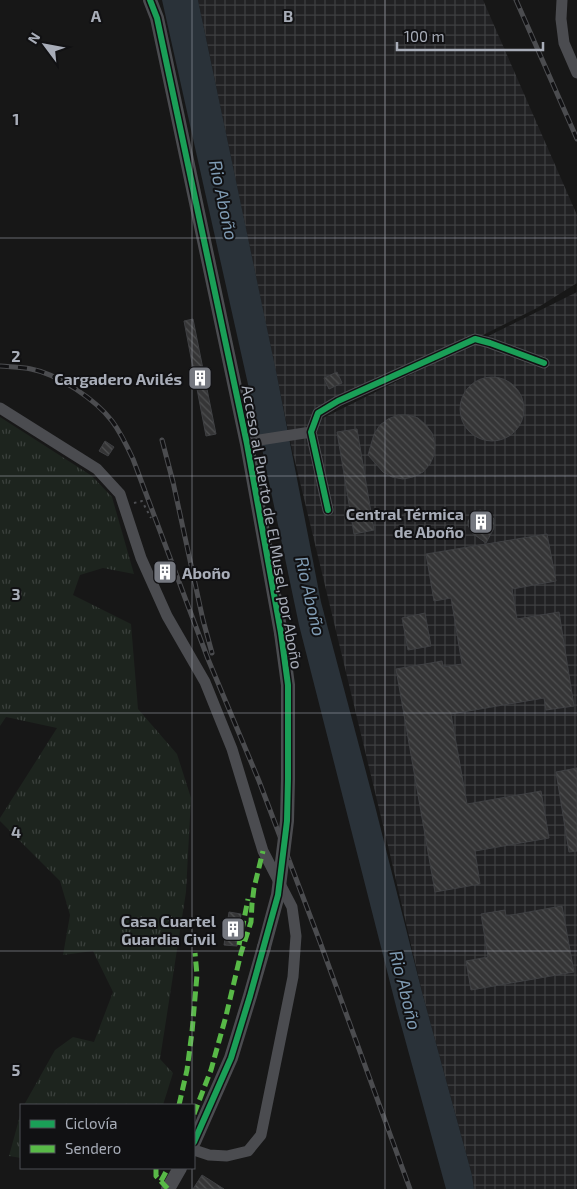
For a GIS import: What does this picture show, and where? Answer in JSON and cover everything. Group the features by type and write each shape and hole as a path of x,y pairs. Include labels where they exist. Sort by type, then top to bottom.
{"street":[{"name":"Acceso al Puerto de El Musel, por Aboño","path":"150,0 157,18 250,442 288,686 287,821 278,895 250,996 230,1058 195,1140"},
{"path":"562,0 561,19 564,43 577,74"},
{"path":"328,510 311,432 318,413 338,401 474,339 544,363"},
{"path":"0,408 97,470 120,494 141,558 167,616 205,682 232,749 263,851 292,907 296,936 293,977 261,1135 248,1151 218,1156 195,1150"},
{"path":"250,442 311,432"},
{"path":"168,1189 179,1169"}],"path":[{"path":"124,506 142,501 151,518"}],"shaded area":[{"path":"198,0 483,0 577,215 577,283 537,308 475,339 338,401 315,422 577,292 577,1189 474,1189 472,1175 422,992 292,449"}],"green space":[{"path":"0,417 92,476 112,497 134,574 103,568 80,575 73,595 131,624 138,709 177,754 191,798 186,892 160,1059 173,1073 163,1104 25,1104 55,1050 73,1037 94,1042 113,992 93,951 63,955 70,915 60,881 0,821 0,818 57,728 6,717 0,726"},
{"path":"20,1116 20,1158 9,1156"}],"water":[{"name":"Rio Aboño","path":"162,0 198,0 277,376 321,602 422,992 472,1175 474,1189 446,1189 397,1010 299,625 256,420"}],"building":[{"name":"Cargadero Avilés","path":"193,319 216,434 206,436 184,321"},
{"path":"337,372 342,383 329,389 324,378"},
{"path":"492,377 504,380 515,386 521,397 524,409 521,421 515,432 504,438 492,441 480,438 469,432 463,421 460,409 463,397 469,386 480,380"},
{"path":"398,415 418,418 432,433 435,444 434,455 430,464 423,472 403,479 392,477 383,472 368,455 374,434 380,425"},
{"path":"357,429 374,530 354,534 337,432"},
{"path":"105,441 114,447 108,456 99,451"},
{"name":"Central Térmica de Aboño","path":"480,510 489,513 494,519 494,528 486,543 472,533 468,525 468,521 473,514"},
{"path":"547,534 556,581 512,589 517,619 559,612 574,706 546,710 544,698 451,714 467,804 541,791 549,838 475,851 480,884 435,892 396,669 442,661 443,667 462,664 451,598 434,601 426,554"},
{"name":"Aboño","path":"165,562 171,579 164,582 158,564"},
{"path":"425,613 431,646 408,650 402,618"},
{"path":"577,768 577,851 569,852 556,772"},
{"path":"562,906 574,972 471,990 466,961 488,957 481,914 505,910 506,916"},
{"name":"Casa Cuartel Guardia Civil","path":"229,912 241,914 237,946 224,945"},
{"path":"202,1175 224,1189 193,1189"}],"railway":[{"path":"516,0 577,139"},
{"path":"0,366 27,368 42,372 76,389 105,413 126,444 208,659 259,781 410,1189"},
{"path":"162,440 212,653"}],"marked path":[{"path":"195,1111 211,1070 241,953 251,922 254,888 263,851"},
{"path":"239,945 248,899"},
{"path":"179,1104 187,1070 192,1032 197,975 195,953"},
{"path":"156,1169 156,1176 168,1189"},
{"path":"161,1181 167,1169"}],"cycle path":[{"path":"150,0 157,18 247,444 281,633 288,685 287,821 278,895 231,1058 195,1140"},
{"path":"328,510 311,432 318,413 338,401 475,339 544,363"}],"place":[{"name":"Cargadero Avilés","path":"200,378"},
{"name":"Central Térmica de Aboño","path":"481,522"},
{"name":"Aboño","path":"165,572"},
{"name":"Casa Cuartel Guardia Civil","path":"233,929"}]}
